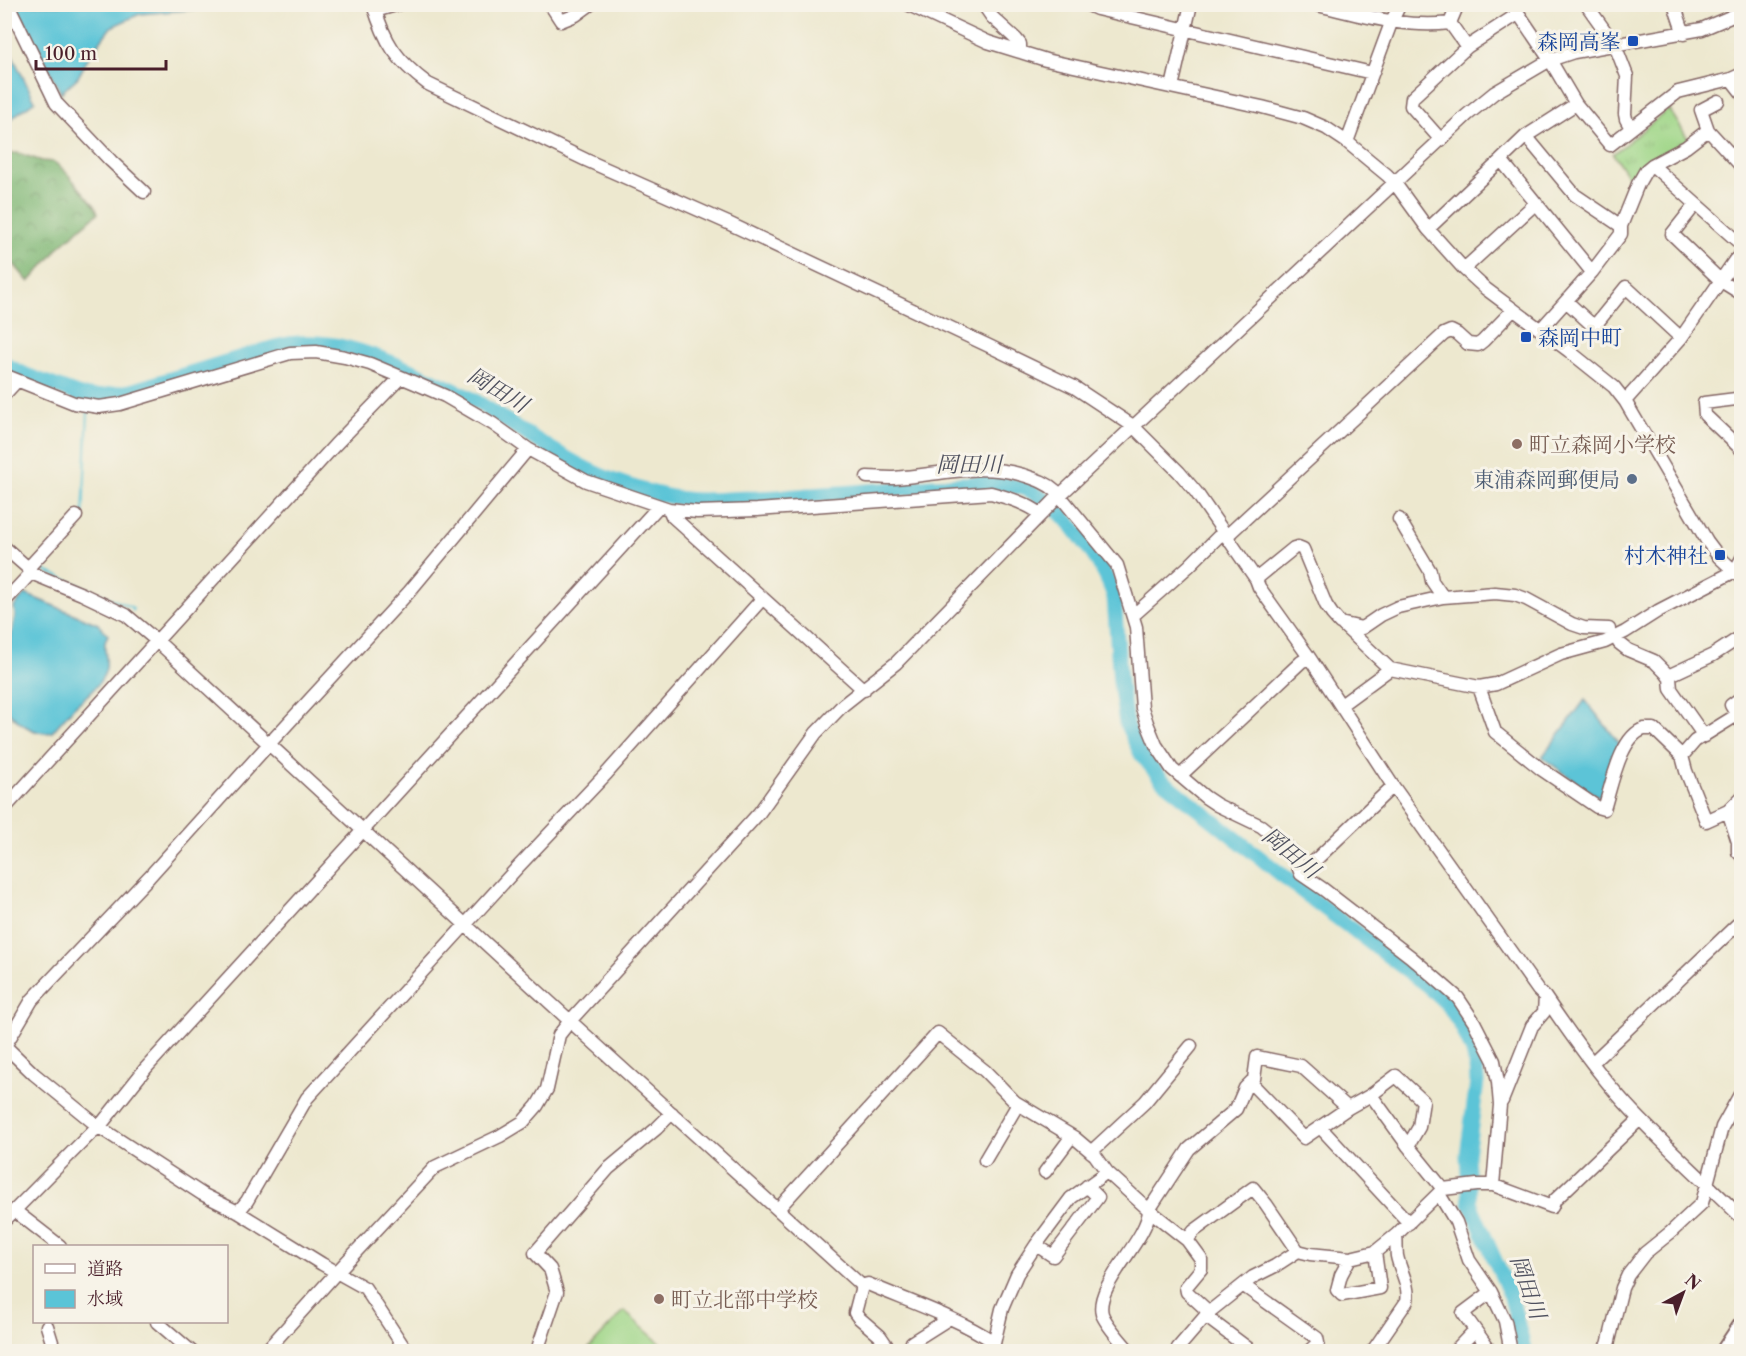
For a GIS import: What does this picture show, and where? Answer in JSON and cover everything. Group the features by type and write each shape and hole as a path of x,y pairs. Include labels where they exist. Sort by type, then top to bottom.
{"main road":[{"path":"1724,1352 1742,1325"}],"street":[{"path":"8,4 56,103 144,192"},
{"path":"399,4 374,8 389,46 412,72 428,84 565,150 989,345 1074,387 1133,426 1191,487 1309,657 1393,786 1545,997 1583,1054 1640,1119 1742,1218"},
{"path":"550,4 561,21 576,15 591,4"},
{"path":"907,4 988,42 1066,64 1303,118 1326,128 1347,142 1394,183 1428,229 1485,289 1541,329 1614,387 1625,401 1707,541 1719,557 1738,574"},
{"path":"983,4 1020,44 1020,52"},
{"path":"1086,4 1097,9 1372,73"},
{"path":"1172,87 1191,4"},
{"path":"1313,4 1338,7 1391,23 1441,25 1450,23"},
{"path":"1347,142 1400,4"},
{"path":"1450,23 1458,4"},
{"path":"1586,4 1615,45 1627,76 1625,114 1631,128"},
{"path":"1674,4 1684,34"},
{"path":"1441,140 1411,106 1413,98 1467,47 1515,9 1550,60 1576,104 1610,145 1678,92 1736,77 1742,93"},
{"path":"265,1352 435,1167 500,1136 523,1122 537,1106 547,1089 559,1035 759,813 816,733 843,705 896,663 1059,496 1467,115 1494,93 1550,60 1574,52 1684,34 1710,27 1742,12"},
{"path":"1450,23 1467,47"},
{"path":"1718,101 1701,110 1707,130 1742,166"},
{"path":"1428,229 1526,136 1576,104"},
{"path":"1541,329 1592,272 1621,234 1621,226 1646,170 1686,147 1707,130"},
{"path":"1526,136 1575,195 1621,226"},
{"path":"1501,160 1592,272"},
{"path":"1652,165 1695,205 1740,238"},
{"path":"1464,269 1535,204"},
{"path":"1695,205 1672,234 1721,281 1742,294"},
{"path":"1625,401 1682,338 1735,260 1742,254"},
{"path":"1566,301 1593,324 1597,323 1626,287 1682,338"},
{"path":"1132,614 1136,613 1189,566 1218,537 1231,532 1444,334 1451,331 1468,344 1478,345 1513,310"},
{"path":"4,375 74,403 99,407 120,404 290,353 316,352 370,364 446,396 493,424 528,449 586,481 664,508 697,512 757,510 991,493 1011,498 1032,507 1041,514"},
{"path":"4,809 335,445 400,378"},
{"path":"4,395 17,381"},
{"path":"1742,395 1736,399 1704,403 1706,416 1742,450"},
{"path":"407,1352 365,1288 238,1212 202,1194 99,1127 34,1074 5,1045 32,1000 149,877 409,592 528,449"},
{"path":"867,477 895,478 975,468 996,470 1035,479 1049,485 1098,540 1117,565 1132,614 1137,640 1140,697 1146,723 1172,770 1217,805 1261,826 1282,843 1293,853 1301,874 1411,957 1458,999 1474,1022 1494,1061 1500,1104 1493,1185"},
{"path":"664,508 864,690"},
{"path":"4,1221 92,1131 99,1127 146,1068 362,830 664,508"},
{"path":"4,602 76,516"},
{"path":"1399,519 1443,597"},
{"path":"4,547 29,571 126,615 157,641 862,1286 855,1313 880,1336 891,1352"},
{"path":"1256,579 1294,548 1301,548 1326,605 1341,623 1390,669 1479,687 1496,684 1561,654 1605,642 1613,632 1687,595 1738,574"},
{"path":"1738,574 1742,558"},
{"path":"1341,623 1362,628 1388,611 1443,597 1481,593 1526,599 1572,624 1613,632"},
{"path":"238,1212 247,1201 307,1098 465,924 607,773 762,599"},
{"path":"1613,632 1619,643 1654,662 1670,678 1671,690 1704,736"},
{"path":"1668,676 1713,655 1742,636"},
{"path":"1180,777 1309,657"},
{"path":"1341,705 1390,669"},
{"path":"1479,687 1495,732 1541,769 1597,807 1604,809 1626,745 1636,734 1645,729 1654,729 1682,756 1706,821 1728,811 1742,797"},
{"path":"1682,756 1695,741 1739,719 1731,705 1742,697"},
{"path":"1301,874 1393,786"},
{"path":"1728,811 1738,842 1738,852 1742,856"},
{"path":"1592,1063 1742,920"},
{"path":"1500,1104 1532,1026 1544,1012 1545,997"},
{"path":"778,1209 938,1033 985,1071 1018,1104 1072,1136 1149,1210 1187,1240 1201,1259 1201,1269 1186,1287 1187,1292 1207,1314 1253,1352"},
{"path":"1091,1152 1145,1102 1191,1046"},
{"path":"1130,1352 1102,1313 1103,1300 1109,1281 1149,1217 1149,1210 1189,1149 1236,1109 1245,1088 1254,1079 1257,1057 1301,1066 1348,1108"},
{"path":"1251,1083 1305,1138 1396,1076 1423,1101 1419,1127 1408,1146"},
{"path":"1601,1352 1608,1345 1622,1288 1628,1275 1645,1253 1702,1203 1722,1127 1742,1091"},
{"path":"1371,1095 1408,1146 1445,1191 1469,1260 1491,1292 1505,1321 1511,1352"},
{"path":"985,1160 1018,1104"},
{"path":"539,1352 539,1345 557,1292 550,1269 535,1253 608,1169 672,1113"},
{"path":"1187,1240 1194,1231 1253,1188 1298,1251 1350,1258 1374,1252 1445,1191 1477,1185 1493,1185 1552,1207 1555,1200 1640,1119"},
{"path":"1320,1127 1409,1223"},
{"path":"1045,1172 1072,1136"},
{"path":"993,1347 1002,1309 1017,1274 1071,1198 1107,1172"},
{"path":"1036,1245 1053,1256 1098,1197 1087,1186"},
{"path":"15,1211 59,1245"},
{"path":"1372,1352 1408,1296 1398,1257 1396,1235"},
{"path":"1180,1352 1178,1348 1207,1314 1253,1277 1298,1251"},
{"path":"1350,1258 1341,1275 1337,1290 1342,1295 1380,1288 1374,1252"},
{"path":"864,1285 868,1284 950,1318 977,1331 993,1347"},
{"path":"1244,1286 1317,1338 1318,1343 1308,1352"},
{"path":"1491,1292 1463,1313 1491,1352"},
{"path":"912,1342 950,1318"},
{"path":"158,1323 192,1352"},
{"path":"47,1326 55,1352"},
{"path":"1454,1352 1476,1330"}],"green space":[{"path":"1669,109 1689,140 1633,184 1613,154"},
{"path":"18,153 42,161 54,162 64,170 95,206 98,213 59,247 29,282 5,254 5,154"},
{"path":"624,1311 662,1345 656,1351 592,1352 588,1349"}],"water":[{"path":"16,5 205,5 201,9 140,14 111,27 90,55 78,77 61,93"},
{"path":"4,39 35,101 15,115 5,126"},
{"path":"25,594 98,624 108,635 105,644 106,667 103,677 52,732 32,730 5,707 5,668 15,616 14,607"},
{"path":"1585,700 1620,744 1601,798 1542,757"}],"waterway":[{"name":"岡田川","path":"4,364 26,375 80,395 97,397 131,391 275,347 293,344 329,344 381,358 444,385 472,399 589,470 657,494 686,499 713,500 986,483 1018,487 1043,498 1081,537 1109,583 1114,597 1120,682 1126,723 1141,754 1162,780 1312,899 1428,986 1449,1006 1463,1029 1473,1052 1477,1082 1467,1155 1470,1203 1511,1297 1525,1352"},
{"path":"80,518 83,515 88,411"},
{"path":"36,567 133,608 133,611"}],"place":[{"name":"森岡高峯","path":"1633,41"},
{"name":"森岡中町","path":"1526,337"},
{"name":"町立森岡小学校","path":"1517,444"},
{"name":"東浦森岡郵便局","path":"1632,479"},
{"name":"村木神社","path":"1720,555"},
{"name":"町立北部中学校","path":"659,1299"}]}
